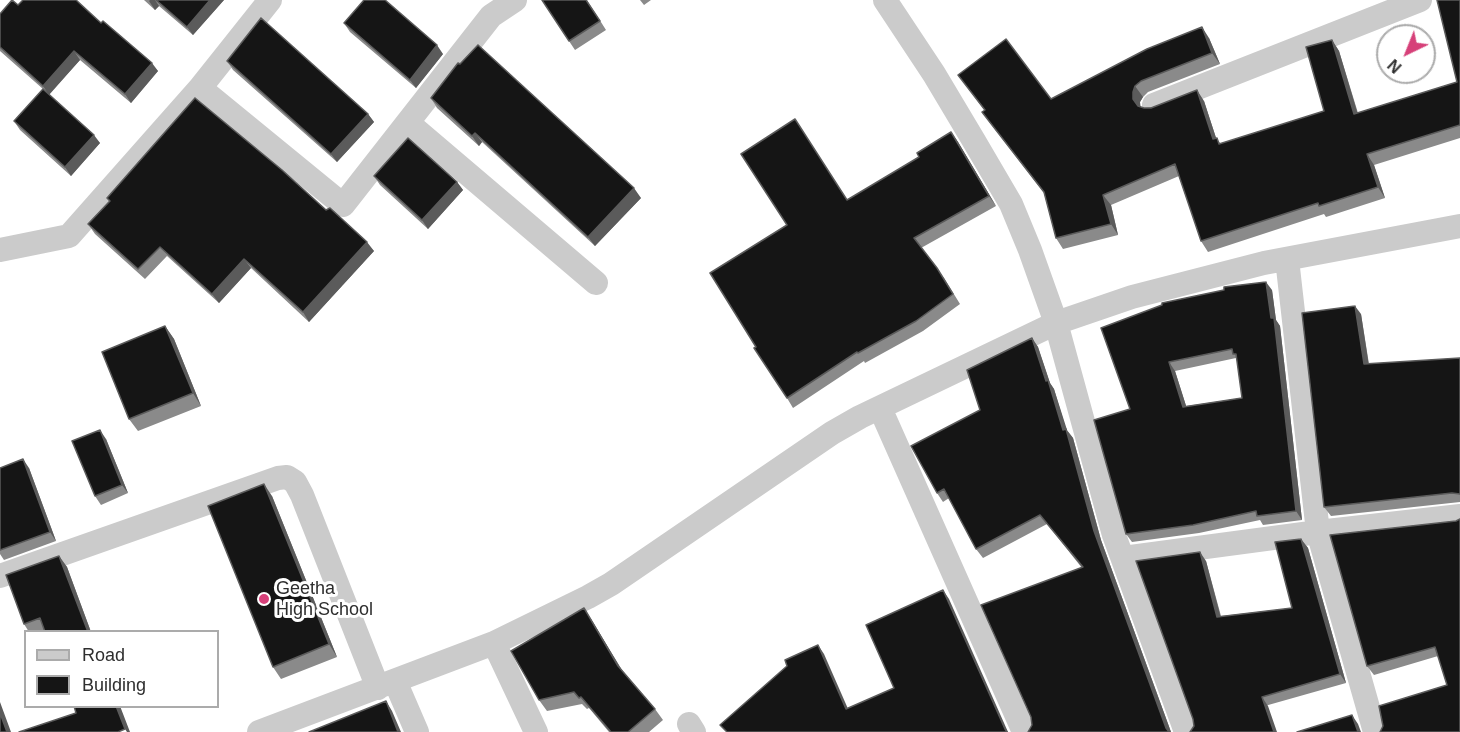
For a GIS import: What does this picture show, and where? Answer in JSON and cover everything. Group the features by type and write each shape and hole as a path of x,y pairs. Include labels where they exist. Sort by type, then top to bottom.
{"street":[{"path":"0,250 69,236 200,88 270,0"},
{"path":"200,88 343,205 491,16 515,0"},
{"path":"885,0 934,74 1011,204 1030,250 1056,323 1114,535 1186,732"},
{"path":"1154,105 1420,0"},
{"path":"408,123 596,283"},
{"path":"259,732 494,643 611,584 832,433 860,417 1056,323 1132,297 1287,259 1460,226"},
{"path":"1287,259 1318,532 1375,732"},
{"path":"880,408 1024,732"},
{"path":"0,576 278,478 287,477 295,482 302,495 386,685 417,732"},
{"path":"1122,558 1460,516"},
{"path":"494,643 536,732"}],"building":[{"path":"12,0 18,5 23,0 76,0 152,63 125,94 74,51 43,86 0,47 0,14"},
{"path":"156,0 210,0 187,27"},
{"path":"364,0 385,0 437,45 410,80 344,23"},
{"path":"542,0 586,0 600,21 569,41"},
{"path":"1437,0 1460,0 1460,125 1367,154 1378,187 1319,206 1318,203 1201,241 1175,164 1103,195 1111,224 1056,238 1044,192 982,112 985,110 958,75 1006,39 1051,99 1147,49 1202,27 1212,53 1141,81 1135,86 1133,99 1138,106 1151,108 1197,90 1213,139 1217,138 1219,144 1324,111 1306,47 1332,40 1354,114 1457,82"},
{"path":"261,18 368,114 331,154 227,61"},
{"path":"478,45 634,188 588,237 475,133 472,136 431,98 458,63 460,64"},
{"path":"43,89 94,135 65,167 14,121"},
{"path":"195,98 282,170 326,210 330,208 367,242 303,312 244,259 212,294 160,247 138,269 88,224 110,201 107,198"},
{"path":"795,119 847,200 919,157 917,153 951,132 989,196 914,238 953,294 916,321 857,352 787,398 754,348 756,347 710,273 787,225 741,154"},
{"path":"408,138 457,182 422,220 374,176"},
{"path":"1266,282 1271,318 1274,318 1296,511 1257,516 1256,511 1193,525 1126,534 1094,420 1130,409 1101,328 1162,305 1162,303 1224,290 1224,287","holes":["1232,349 1233,354 1236,354 1242,398 1183,407 1169,362"]},
{"path":"1355,306 1364,364 1460,358 1460,494 1324,507 1302,313"},
{"path":"165,326 193,393 129,419 102,352"},
{"path":"1032,338 1063,430 1066,429 1094,531 1169,732 1028,732 1032,725 1031,717 981,605 1083,567 1040,515 976,549 944,489 937,493 911,446 980,410 967,370"},
{"path":"100,430 122,485 95,496 72,441"},
{"path":"23,459 50,532 0,550 0,468"},
{"path":"264,484 329,644 273,667 208,506"},
{"path":"1460,519 1460,732 1380,732 1383,726 1379,706 1447,685 1435,647 1367,666 1330,535"},
{"path":"1301,539 1340,674 1262,697 1274,732 1190,732 1194,726 1193,719 1136,561 1200,552 1217,617 1292,608 1275,542"},
{"path":"59,556 87,630 44,630 40,618 24,624 6,575"},
{"path":"943,590 1007,732 727,732 720,725 787,666 785,660 818,645 846,709 894,688 866,625"},
{"path":"584,608 618,666 655,709 628,732 611,732 574,692 539,700 511,651"},
{"path":"386,701 398,732 309,732"},
{"path":"75,708 117,708 125,729 118,732 19,732 76,713"},
{"path":"0,713 7,732 0,732"},
{"path":"1352,715 1358,732 1297,732"}],"place":[{"name":"Geetha High School","path":"264,599"}]}
